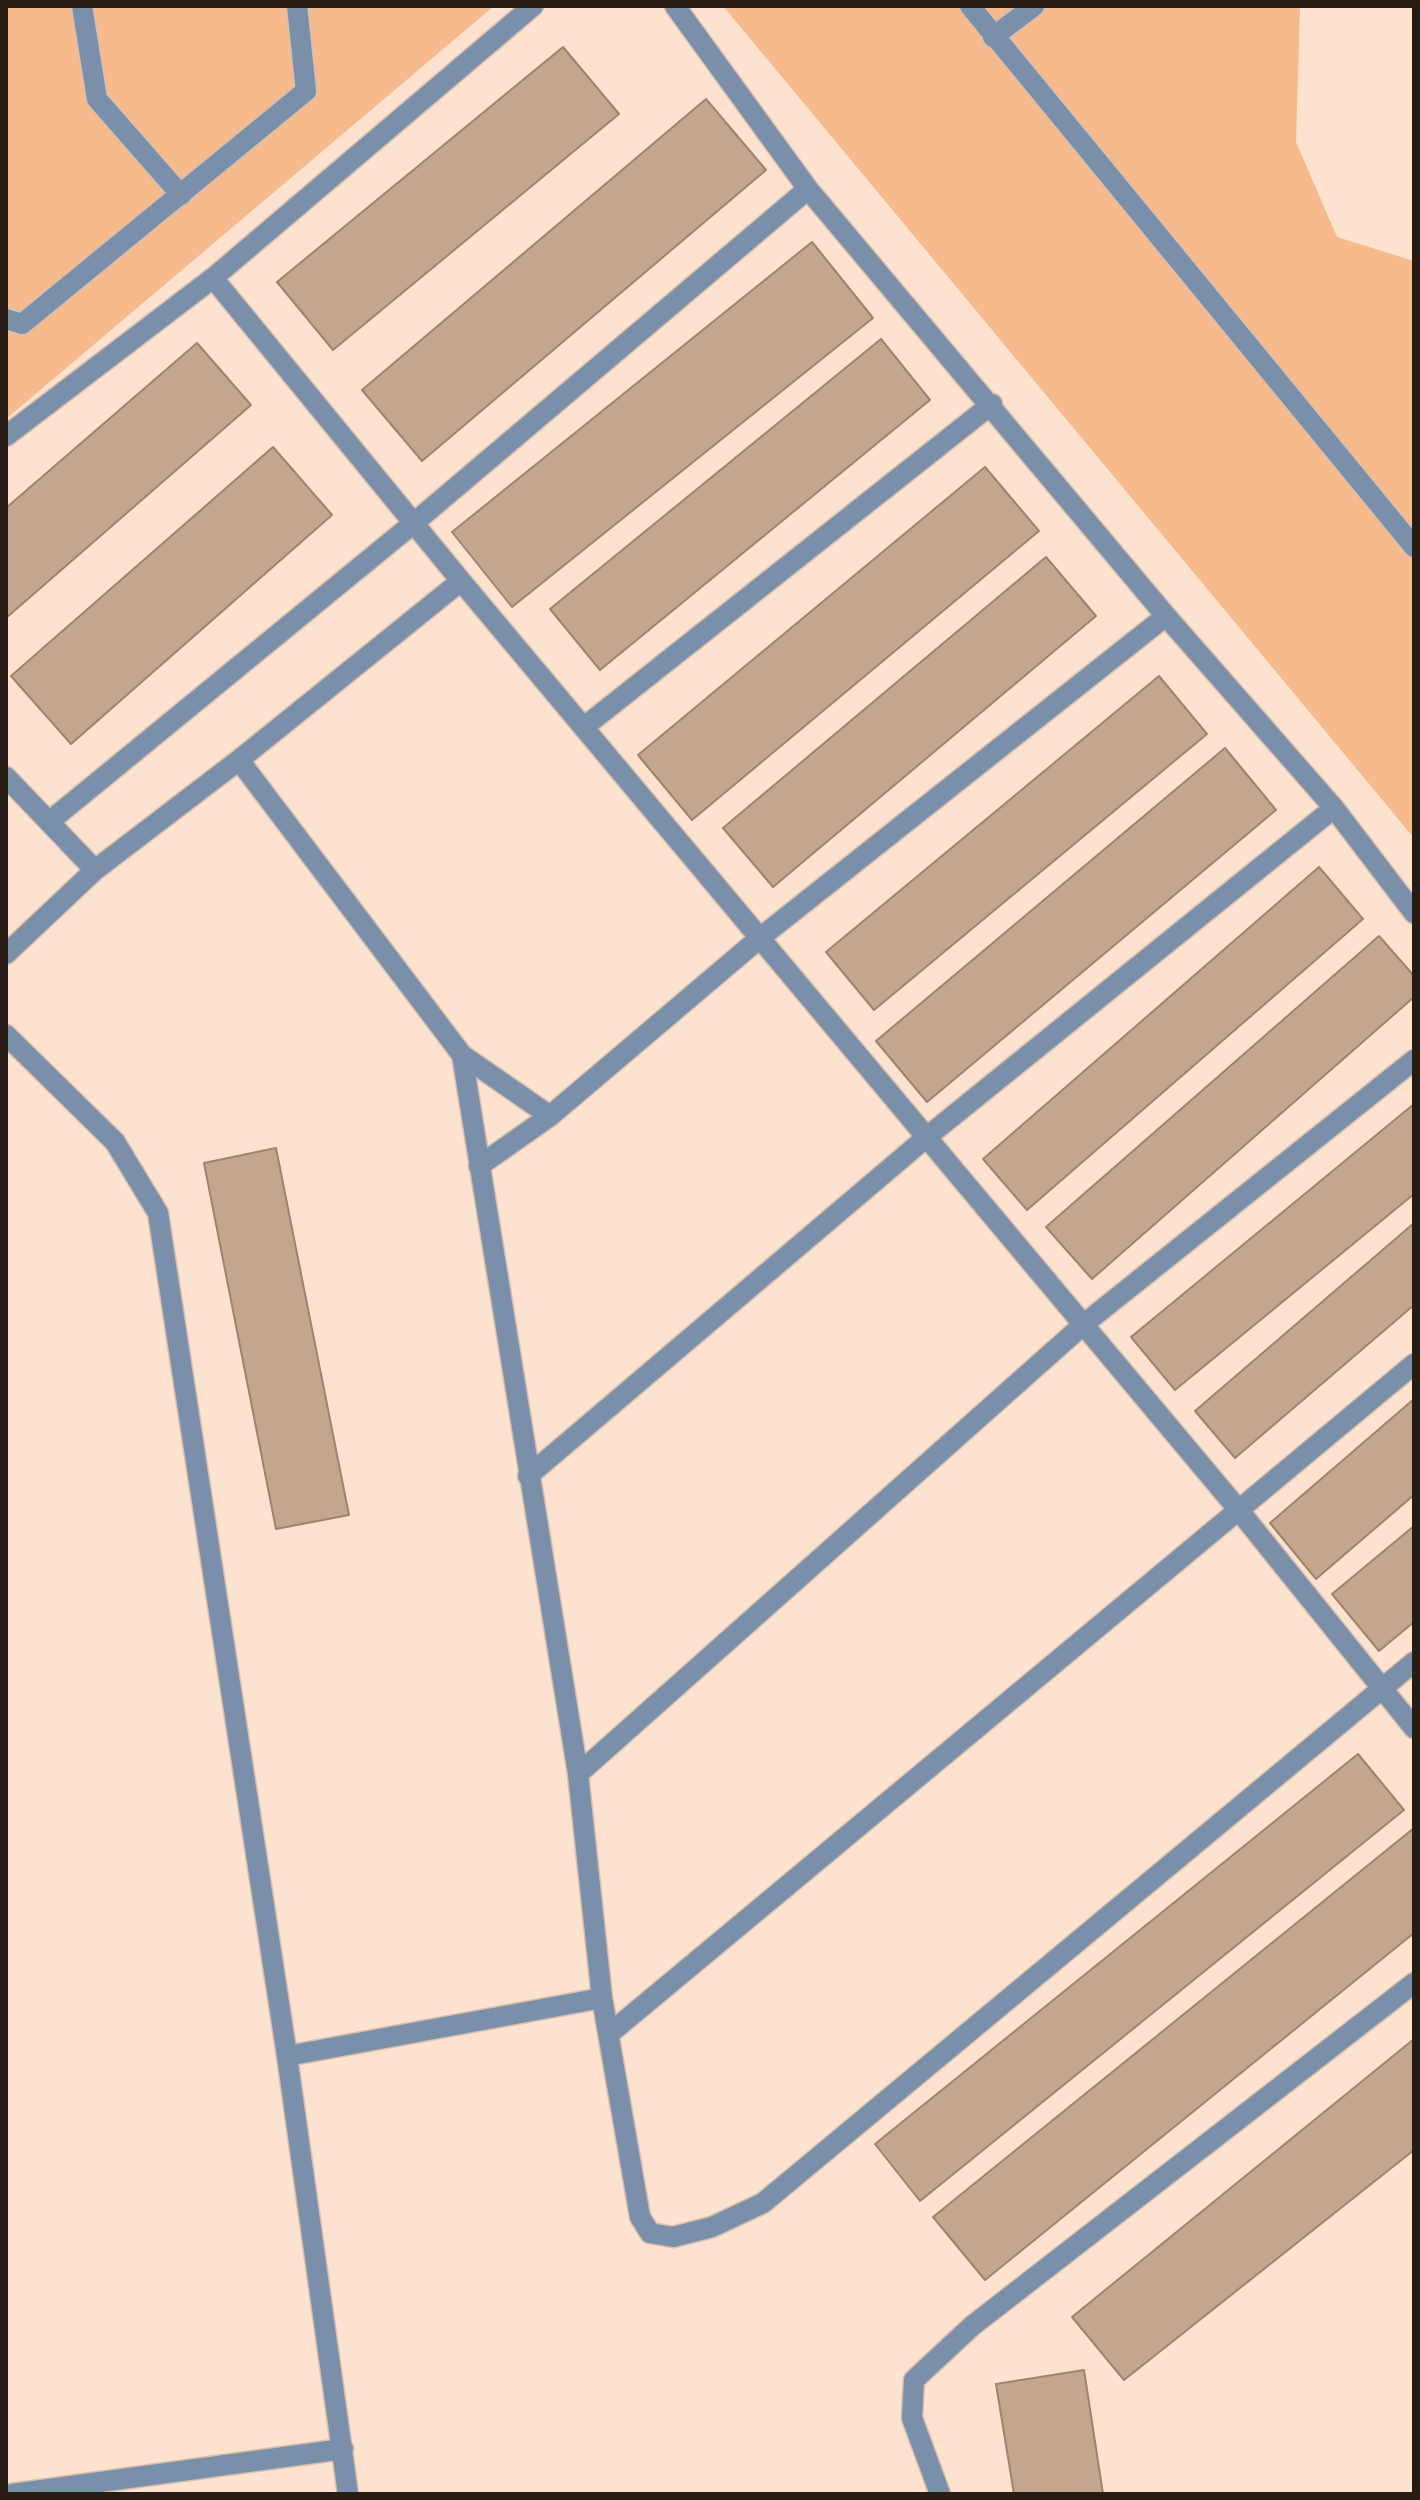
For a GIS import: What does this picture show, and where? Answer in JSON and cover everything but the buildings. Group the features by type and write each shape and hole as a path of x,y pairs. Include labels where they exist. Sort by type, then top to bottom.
{"street":[{"path":"82,6 97,99 181,195"},
{"path":"6,319 22,324 306,91 297,6"},
{"path":"6,436 213,278 533,6"},
{"path":"675,6 808,189 992,404 1166,616 1334,808 1414,913"},
{"path":"970,6 1414,547"},
{"path":"993,37 1034,6"},
{"path":"50,821 415,522 808,189"},
{"path":"213,278 461,581 1237,1508 1414,1728"},
{"path":"584,727 992,404"},
{"path":"6,954 95,870 239,760 461,581"},
{"path":"479,1166 550,1116 761,937 1166,616"},
{"path":"239,760 462,1055 550,1116"},
{"path":"6,777 95,870"},
{"path":"528,1476 928,1136 1334,808"},
{"path":"6,1035 115,1142 158,1213 287,2056 348,2494"},
{"path":"462,1055 578,1774 602,1998 640,2217 650,2233 673,2237 712,2227 763,2203 1414,1662"},
{"path":"578,1774 1084,1324 1414,1060"},
{"path":"609,2034 1237,1508 1414,1364"},
{"path":"940,2494 912,2418 914,2380 972,2326 1414,1983"},
{"path":"287,2056 602,1998"},
{"path":"6,2481 11,2494 343,2449"}],"shaded area":[{"path":"6,6 494,6 6,419"},
{"path":"723,6 1300,6 1296,142 1337,237 1414,261 1414,838"}]}
